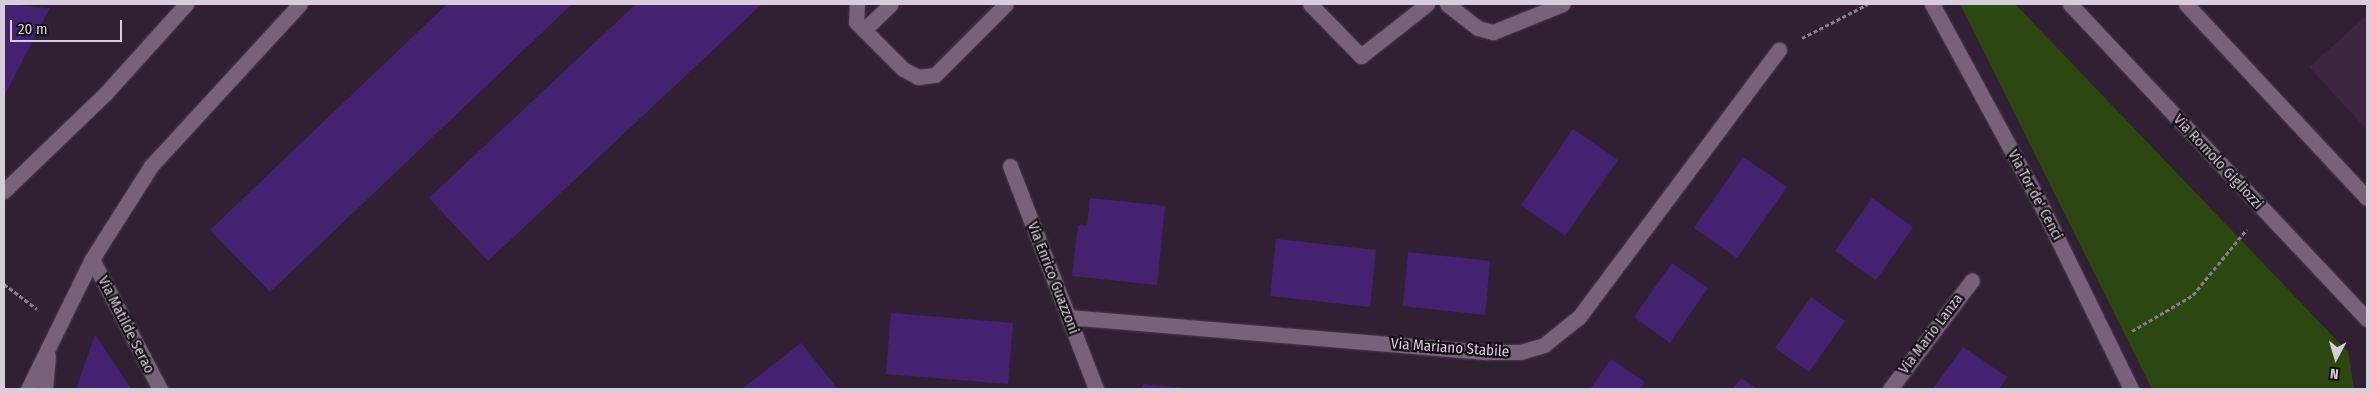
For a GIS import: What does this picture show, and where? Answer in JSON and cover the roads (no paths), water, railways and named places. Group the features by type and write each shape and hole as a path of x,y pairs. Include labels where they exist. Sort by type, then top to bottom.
{"street":[{"path":"4,191 106,93 186,4"},
{"path":"28,389 92,259 166,148 300,4"},
{"path":"857,4 856,22 903,70 918,77 935,75 1006,4"},
{"path":"864,30 890,4"},
{"path":"1310,4 1361,56 1427,4"},
{"path":"1447,4 1478,28 1493,32 1563,4"},
{"name":"Via Tor de' Cenci","path":"1932,4 2110,342 2126,387"},
{"name":"Via Romolo Gigliozzi","path":"2070,4 2367,319"},
{"path":"2186,4 2367,198"},
{"name":"Via Mariano Stabile","path":"1068,318 1488,352 1520,352 1544,345 1579,317 1778,50"},
{"name":"Via Enrico Guazzoni","path":"1010,166 1096,389"},
{"name":"Via Matilde Serao","path":"92,259 160,389"},
{"name":"Via Mario Lanza","path":"1890,389 1972,280"},
{"path":"45,389 50,345"}]}
